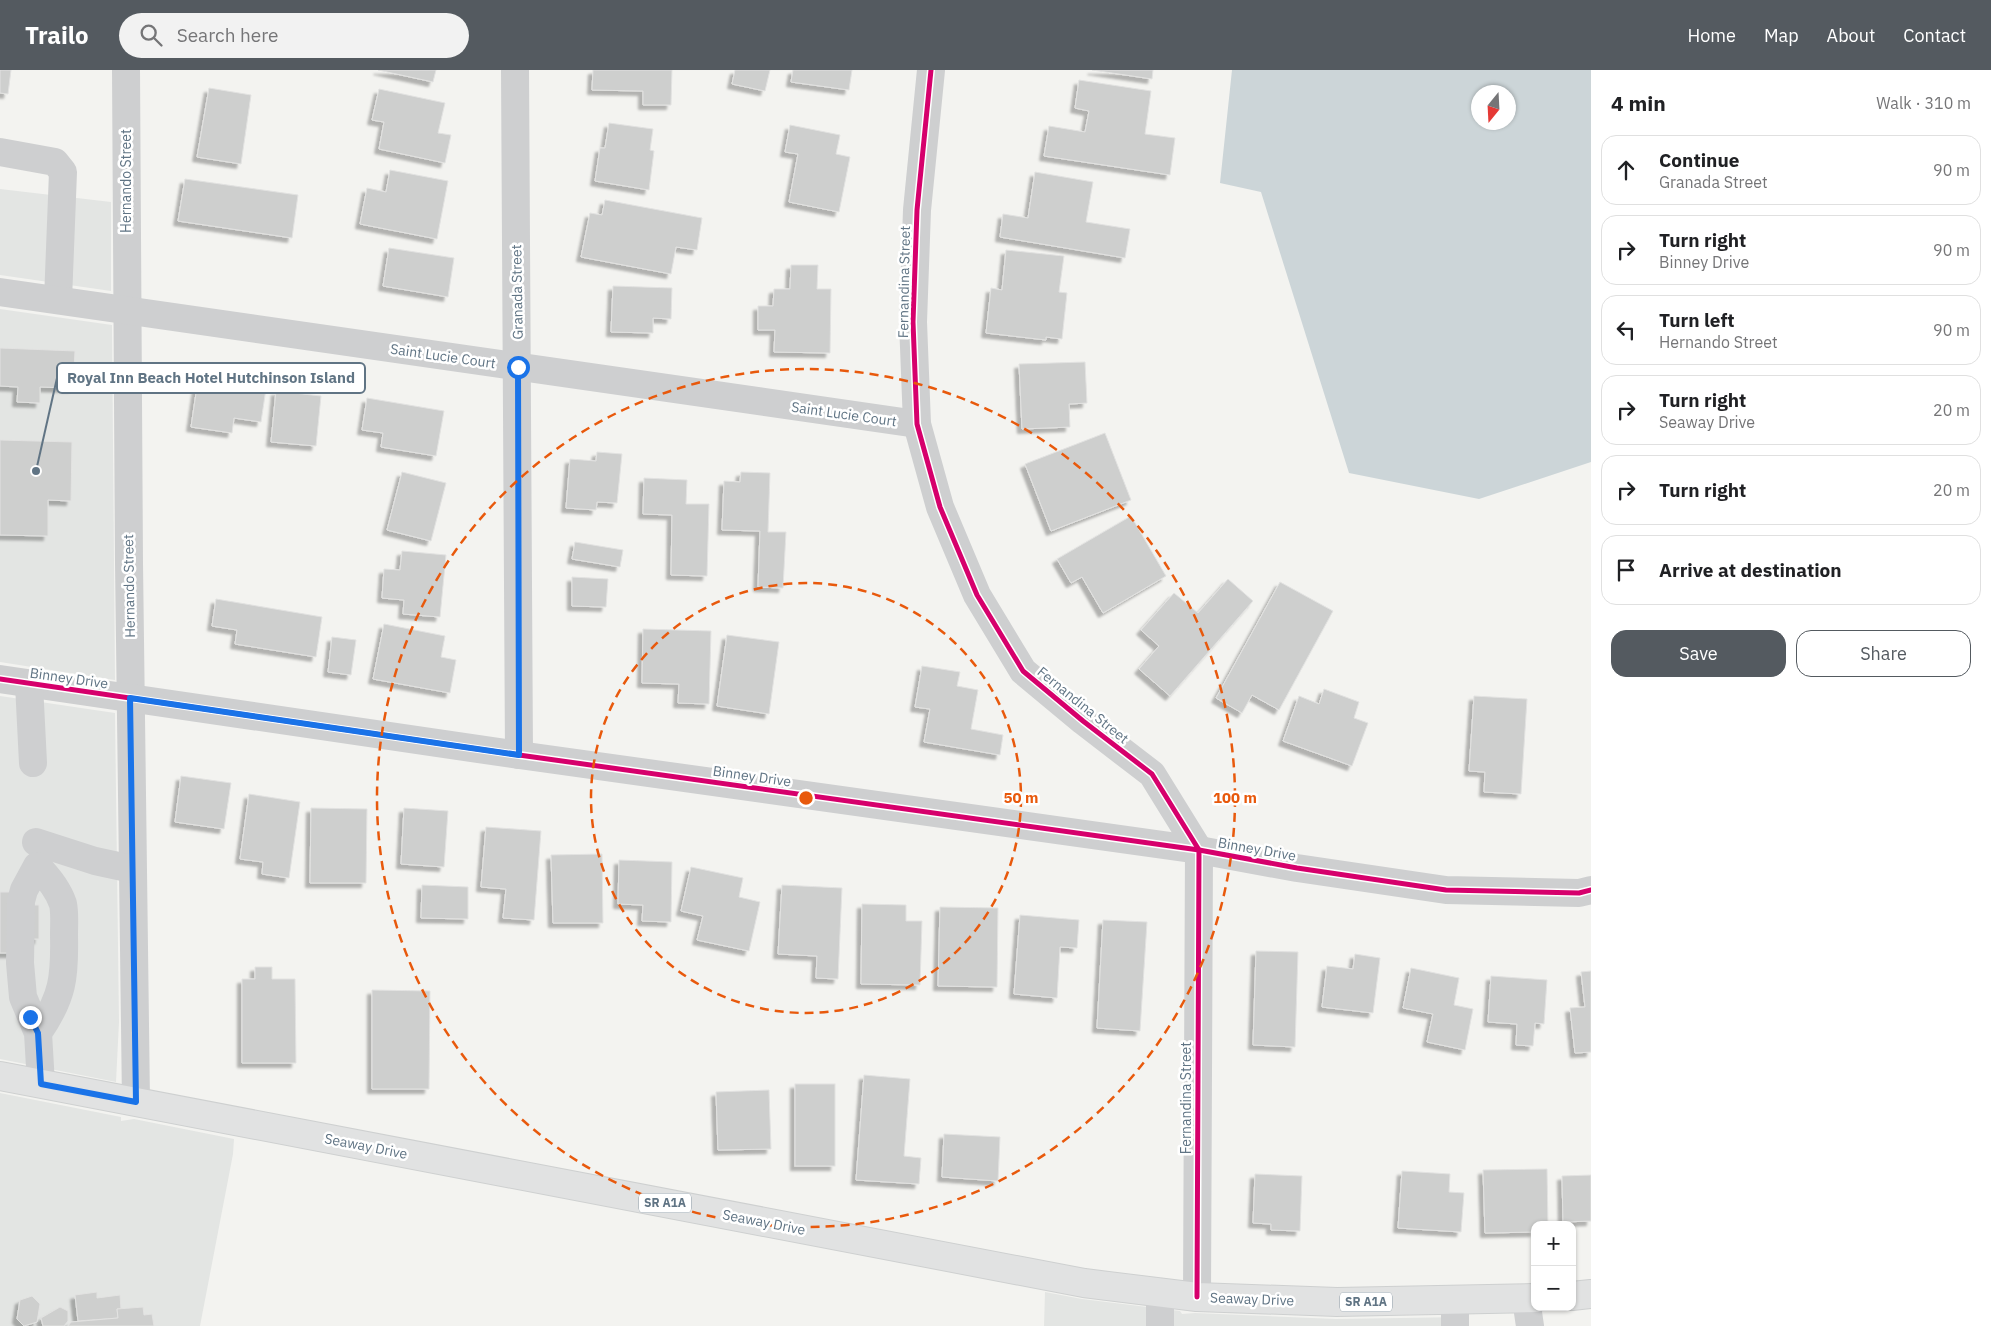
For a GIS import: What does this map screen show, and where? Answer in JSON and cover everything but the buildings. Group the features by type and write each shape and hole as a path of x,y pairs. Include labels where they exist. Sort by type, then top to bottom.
{"main road":[{"name":"Seaway Drive","path":"0,1076 1074,1281 1197,1297 1337,1302 1455,1313 1531,1298"},
{"path":"1576,1296 1591,1294"}],"street":[{"name":"Hernando Street","path":"126,70 130,698 136,1102"},
{"name":"Granada Street","path":"515,70 519,755"},
{"name":"Fernandina Street","path":"931,70 917,210 913,322 916,424 940,507 977,595 1024,671 1083,722 1152,774 1199,850 1197,1297"},
{"path":"0,152 55,162 63,172 58,300"},
{"name":"Saint Lucie Court","path":"0,292 916,424"},
{"name":"Binney Drive","path":"0,679 519,755 1199,850 1297,868 1446,890 1579,893 1591,890"},
{"path":"29,684 33,763"},
{"path":"37,854 95,860 132,869"},
{"path":"37,854 63,905 64,957 63,984 56,1004 38,1033"},
{"path":"37,854 21,902 20,963 22,997 38,1033 41,1084"},
{"path":"1160,1292 1160,1326"},
{"path":"1530,1326 1531,1298"}],"shaded area":[{"path":"1232,70 1591,70 1591,462 1479,499 1349,473 1261,192 1220,183"},
{"path":"0,189 111,202 111,291 0,275"},
{"path":"0,309 112,325 115,680 0,662"},
{"path":"0,696 115,713 119,1022 116,1082 0,1059"},
{"path":"0,1093 121,1117 121,1121 134,1119 234,1139 233,1154 200,1326 0,1326"},
{"path":"1045,1292 1082,1299 1180,1311 1182,1314 1336,1319 1464,1317 1465,1326 1044,1326"}],"cycle path":[{"path":"931,70 917,210 913,322 917,424 940,507 977,595 1023,671 1083,721 1152,774 1199,850 1197,1297"},
{"path":"0,679 519,755 1199,850 1297,868 1446,890 1579,893 1591,890"}],"place":[{"name":"Royal Inn Beach Hotel Hutchinson Island","path":"36,471"}],"route":[{"path":"30,1017 38,1033 41,1084 136,1102 130,698 519,755 518,367"}]}
